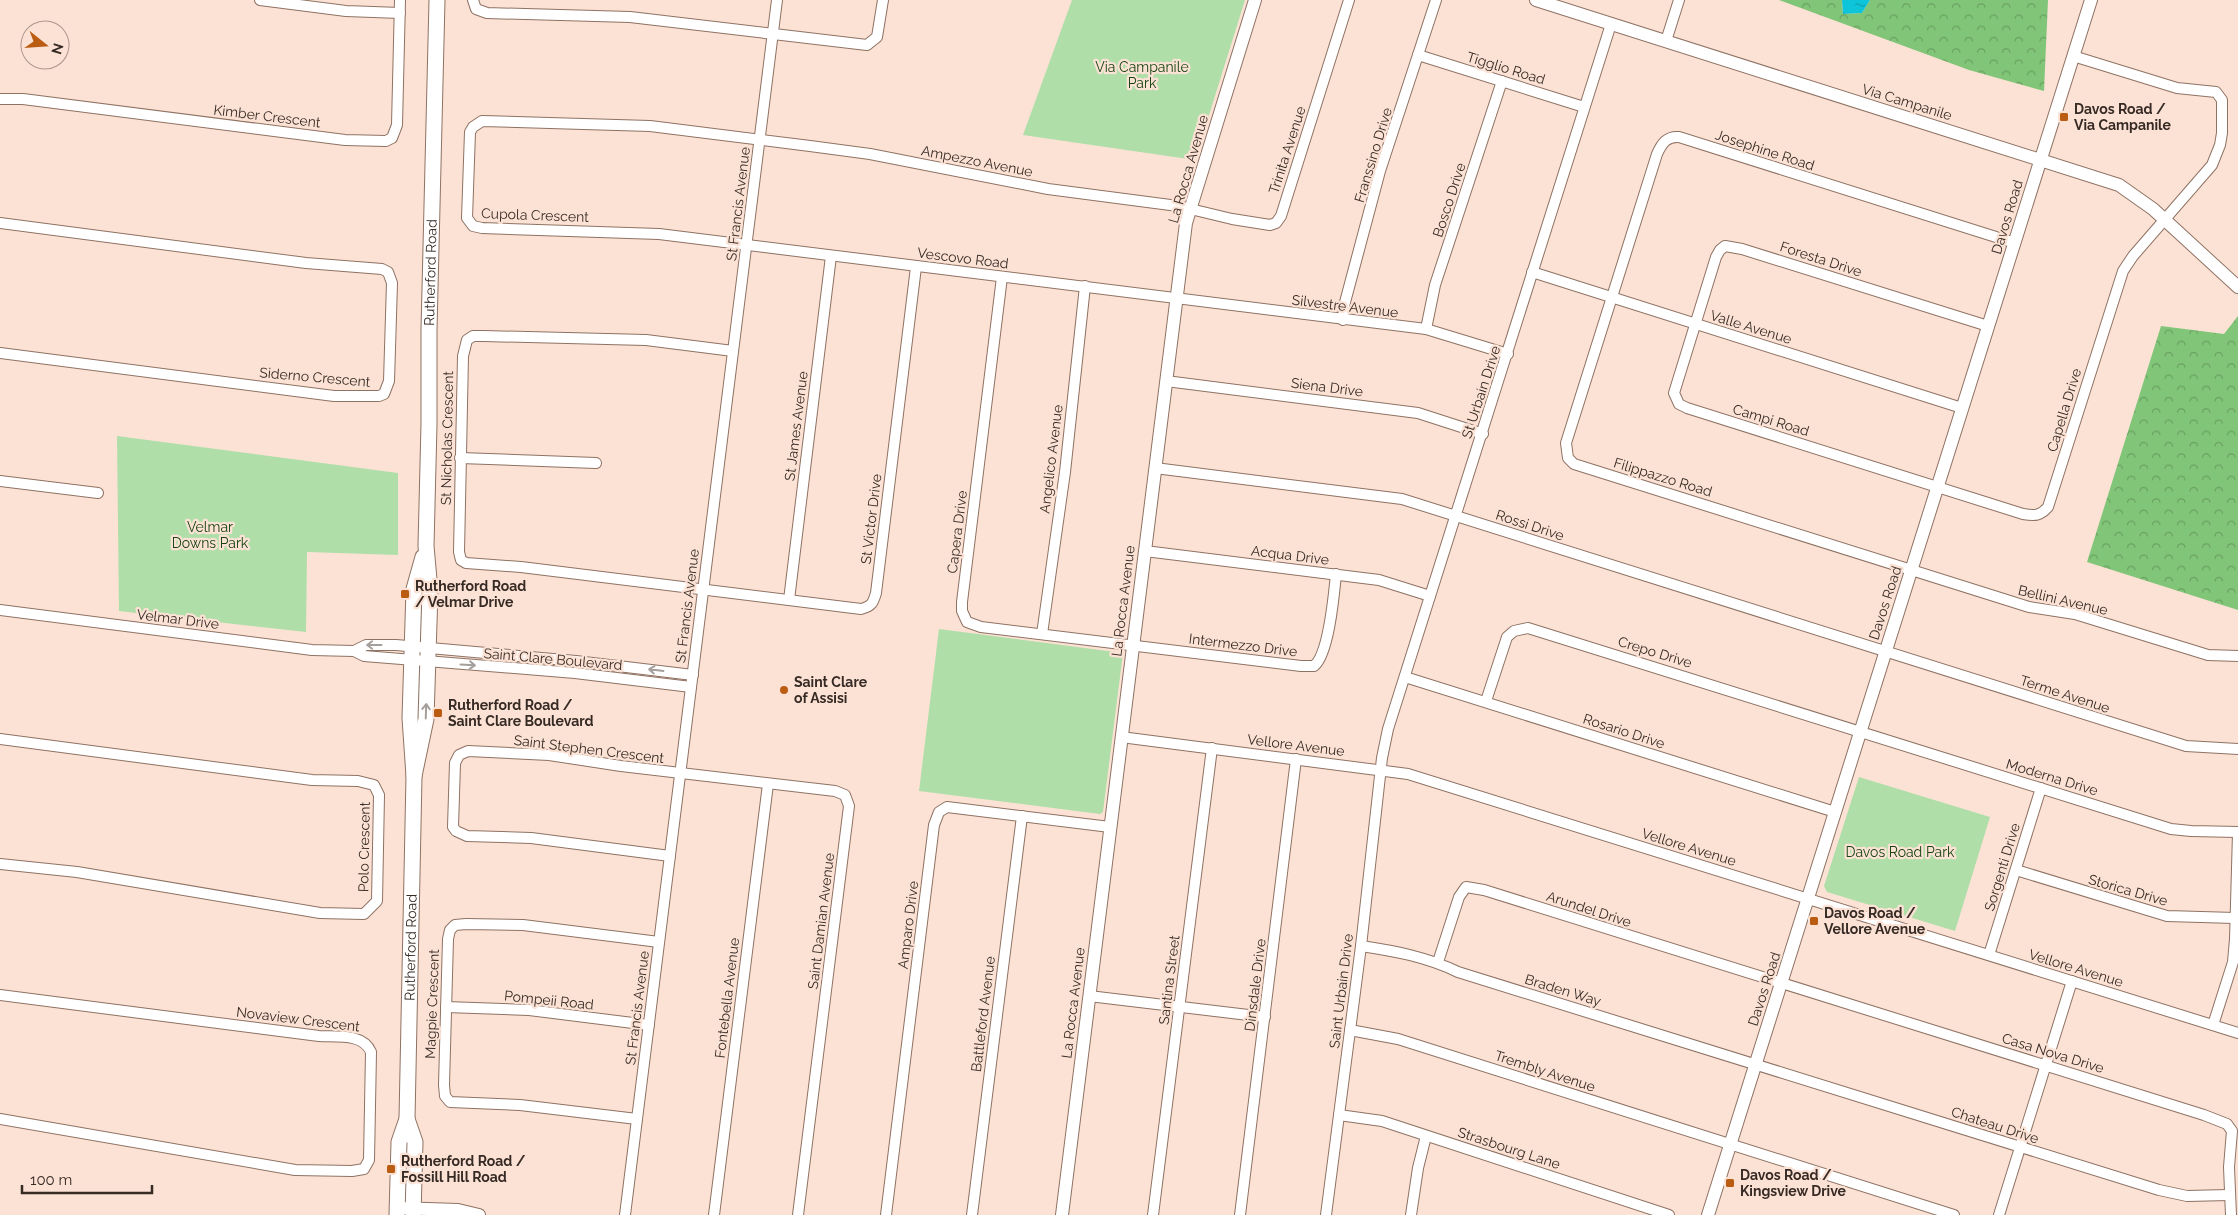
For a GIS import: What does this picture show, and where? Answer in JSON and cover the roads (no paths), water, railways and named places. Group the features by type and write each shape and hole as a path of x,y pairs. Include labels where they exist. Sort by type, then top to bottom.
{"main road":[{"name":"Rutherford Road","path":"414,776 426,719 430,591 426,546 429,424 428,330 437,0"},
{"name":"Rutherford Road","path":"397,1211 399,1142 407,1119 414,776 410,718 414,589 426,546"},
{"name":"Rutherford Road","path":"407,1119 414,1142 413,1212"}],"street":[{"path":"260,0 346,11 400,13"},
{"name":"Kimber Crescent","path":"0,98 23,99 345,140 386,141 392,138 396,124 400,0"},
{"path":"473,0 476,9 487,13 630,17 867,45 877,37 883,0"},
{"name":"St Francis Avenue","path":"625,1215 777,0"},
{"name":"La Rocca Avenue","path":"1062,1215 1183,242 1190,209 1256,0"},
{"name":"Trinita Avenue","path":"1190,209 1232,219 1270,225 1281,216 1349,0"},
{"name":"Franssino Drive","path":"1343,320 1344,306 1380,171 1436,0"},
{"name":"Via Campanile","path":"1536,0 1553,2 1611,24 2041,159 2119,186 2137,196 2238,287"},
{"path":"1666,41 1679,0"},
{"name":"Davos Road","path":"1708,1215 2091,0"},
{"name":"St Urbain Drive","path":"1381,770 1388,729 1611,24"},
{"name":"Tigglio Road","path":"1418,55 1584,107"},
{"path":"2074,56 2177,88 2212,91 2222,97 2222,133 2216,158 2208,171 2165,220"},
{"name":"Bosco Drive","path":"1426,329 1435,285 1502,81"},
{"name":"Cupola Crescent","path":"747,245 637,232 474,226 467,218 470,132 473,127 482,121 650,126 760,140"},
{"name":"Josephine Road","path":"1612,297 1657,154 1661,144 1673,136 2015,243"},
{"name":"Ampezzo Avenue","path":"760,140 870,154 1048,189 1190,209"},
{"name":"Capella Drive","path":"1937,487 2023,514 2035,516 2043,513 2048,507 2119,280 2133,256 2165,220"},
{"name":"Siderno Crescent","path":"0,223 306,263 382,269 388,272 392,284 389,381 384,394 379,396 334,396 0,353"},
{"name":"Vescovo Road","path":"747,245 1085,286 1176,299"},
{"name":"Foresta Drive","path":"1695,323 1716,257 1720,250 1726,246 1732,246 1988,326"},
{"name":"St James Avenue","path":"788,600 831,256"},
{"name":"St Victor Drive","path":"704,590 861,609 869,607 873,603 916,267"},
{"name":"Valle Avenue","path":"1532,272 1962,408"},
{"name":"Capera Drive","path":"1002,277 962,611 964,618 972,625 1133,646"},
{"name":"Angelico Avenue","path":"1042,634 1064,472 1085,286"},
{"name":"Filippazzo Road","path":"1612,297 1566,443 1568,458 1574,464 1912,570"},
{"name":"Silvestre Avenue","path":"1176,299 1426,329 1508,354"},
{"name":"Campi Road","path":"1695,323 1674,393 1679,404 1937,487"},
{"name":"St Nicholas Crescent","path":"704,590 521,567 466,563 461,560 459,552 463,349 467,340 473,336 646,340 732,351"},
{"name":"Siena Drive","path":"1166,381 1418,413 1482,434"},
{"path":"460,458 596,463"},
{"name":"Rossi Drive","path":"1155,468 1402,499 1886,652"},
{"path":"0,481 98,494"},
{"name":"Acqua Drive","path":"1145,551 1379,580 1430,596"},
{"name":"Bellini Avenue","path":"1912,570 2029,607 2075,614 2195,652 2238,656"},
{"name":"Intermezzo Drive","path":"1133,646 1314,666 1320,656 1330,622 1336,574"},
{"name":"Velmar Drive","path":"0,610 312,650 354,651 366,644 412,653"},
{"name":"Crepo Drive","path":"1486,701 1507,637 1514,631 1528,628 1861,731"},
{"name":"Terme Avenue","path":"1886,652 2186,746 2238,749"},
{"name":"Saint Clare Boulevard","path":"412,653 691,687"},
{"name":"Saint Clare Boulevard","path":"428,655 539,657 692,675"},
{"name":"Rosario Drive","path":"1405,677 1836,812"},
{"name":"Moderna Drive","path":"1861,731 2171,828 2191,831 2238,833"},
{"name":"Vellore Avenue","path":"1122,737 1408,774 2238,1034"},
{"name":"Polo Crescent","path":"0,739 312,780 358,781 374,785 379,796 377,901 364,914 310,912 77,872 0,864"},
{"name":"Santina Street","path":"1153,1215 1212,748"},
{"name":"Saint Stephen Crescent","path":"670,856 530,838 467,836 460,834 453,827 453,792 456,763 459,755 468,752 515,753 549,755 681,773"},
{"name":"Dinsdale Drive","path":"1240,1215 1296,759"},
{"name":"Saint Urbain Drive","path":"1326,1215 1361,946 1381,770"},
{"name":"Saint Damian Avenue","path":"681,773 835,791 845,795 849,806 798,1215"},
{"name":"Fontebella Avenue","path":"714,1215 768,784"},
{"name":"Sorgenti Drive","path":"1989,955 2041,788"},
{"name":"Amparo Drive","path":"886,1215 934,825 938,812 947,806 1110,827"},
{"name":"Battleford Avenue","path":"972,1215 1022,816"},
{"path":"2213,1025 2233,962 2238,833"},
{"name":"Storica Drive","path":"2016,870 2167,916 2235,918"},
{"name":"Arundel Drive","path":"1438,962 1459,897 1466,887 1484,890 1782,982"},
{"name":"Magpie Crescent","path":"637,1119 520,1105 450,1102 445,1096 444,1085 448,939 450,930 455,925 524,926 659,942"},
{"name":"Braden Way","path":"1361,946 1401,952 1438,962 1458,972 1756,1064"},
{"path":"1999,1215 2072,981"},
{"name":"Casa Nova Drive","path":"1782,982 2204,1115 2226,1124 2232,1131 2229,1195 2231,1215"},
{"name":"Novaview Crescent","path":"0,995 302,1034 359,1039 367,1043 371,1052 369,1160 364,1169 352,1171 295,1170 0,1119"},
{"path":"1089,996 1265,1017"},
{"name":"Pompeii Road","path":"446,1007 529,1010 649,1025"},
{"name":"Trembly Avenue","path":"1350,1030 1398,1039 1954,1215"},
{"name":"Chateau Drive","path":"1756,1064 2175,1195 2229,1195"},
{"name":"Strasbourg Lane","path":"1340,1115 1374,1120 1669,1215"},
{"path":"1411,1215 1418,1168 1426,1136"},
{"path":"397,1211 458,1210 479,1215"}],"water":[{"path":"1842,0 1870,0 1862,13 1843,14"}],"place":[{"name":"Davos Road / Via Campanile","path":"2064,117"},
{"name":"Rutherford Road / Velmar Drive","path":"405,594"},
{"name":"Saint Clare of Assisi","path":"784,690"},
{"name":"Rutherford Road / Saint Clare Boulevard","path":"438,713"},
{"name":"Davos Road / Vellore Avenue","path":"1814,921"},
{"name":"Rutherford Road / Fossill Hill Road","path":"391,1169"},
{"name":"Davos Road / Kingsview Drive","path":"1730,1183"}],"park label":[{"name":"Via Campanile Park","path":"1142,76"},
{"name":"Velmar Downs Park","path":"210,536"},
{"name":"Davos Road Park","path":"1900,852"}]}
